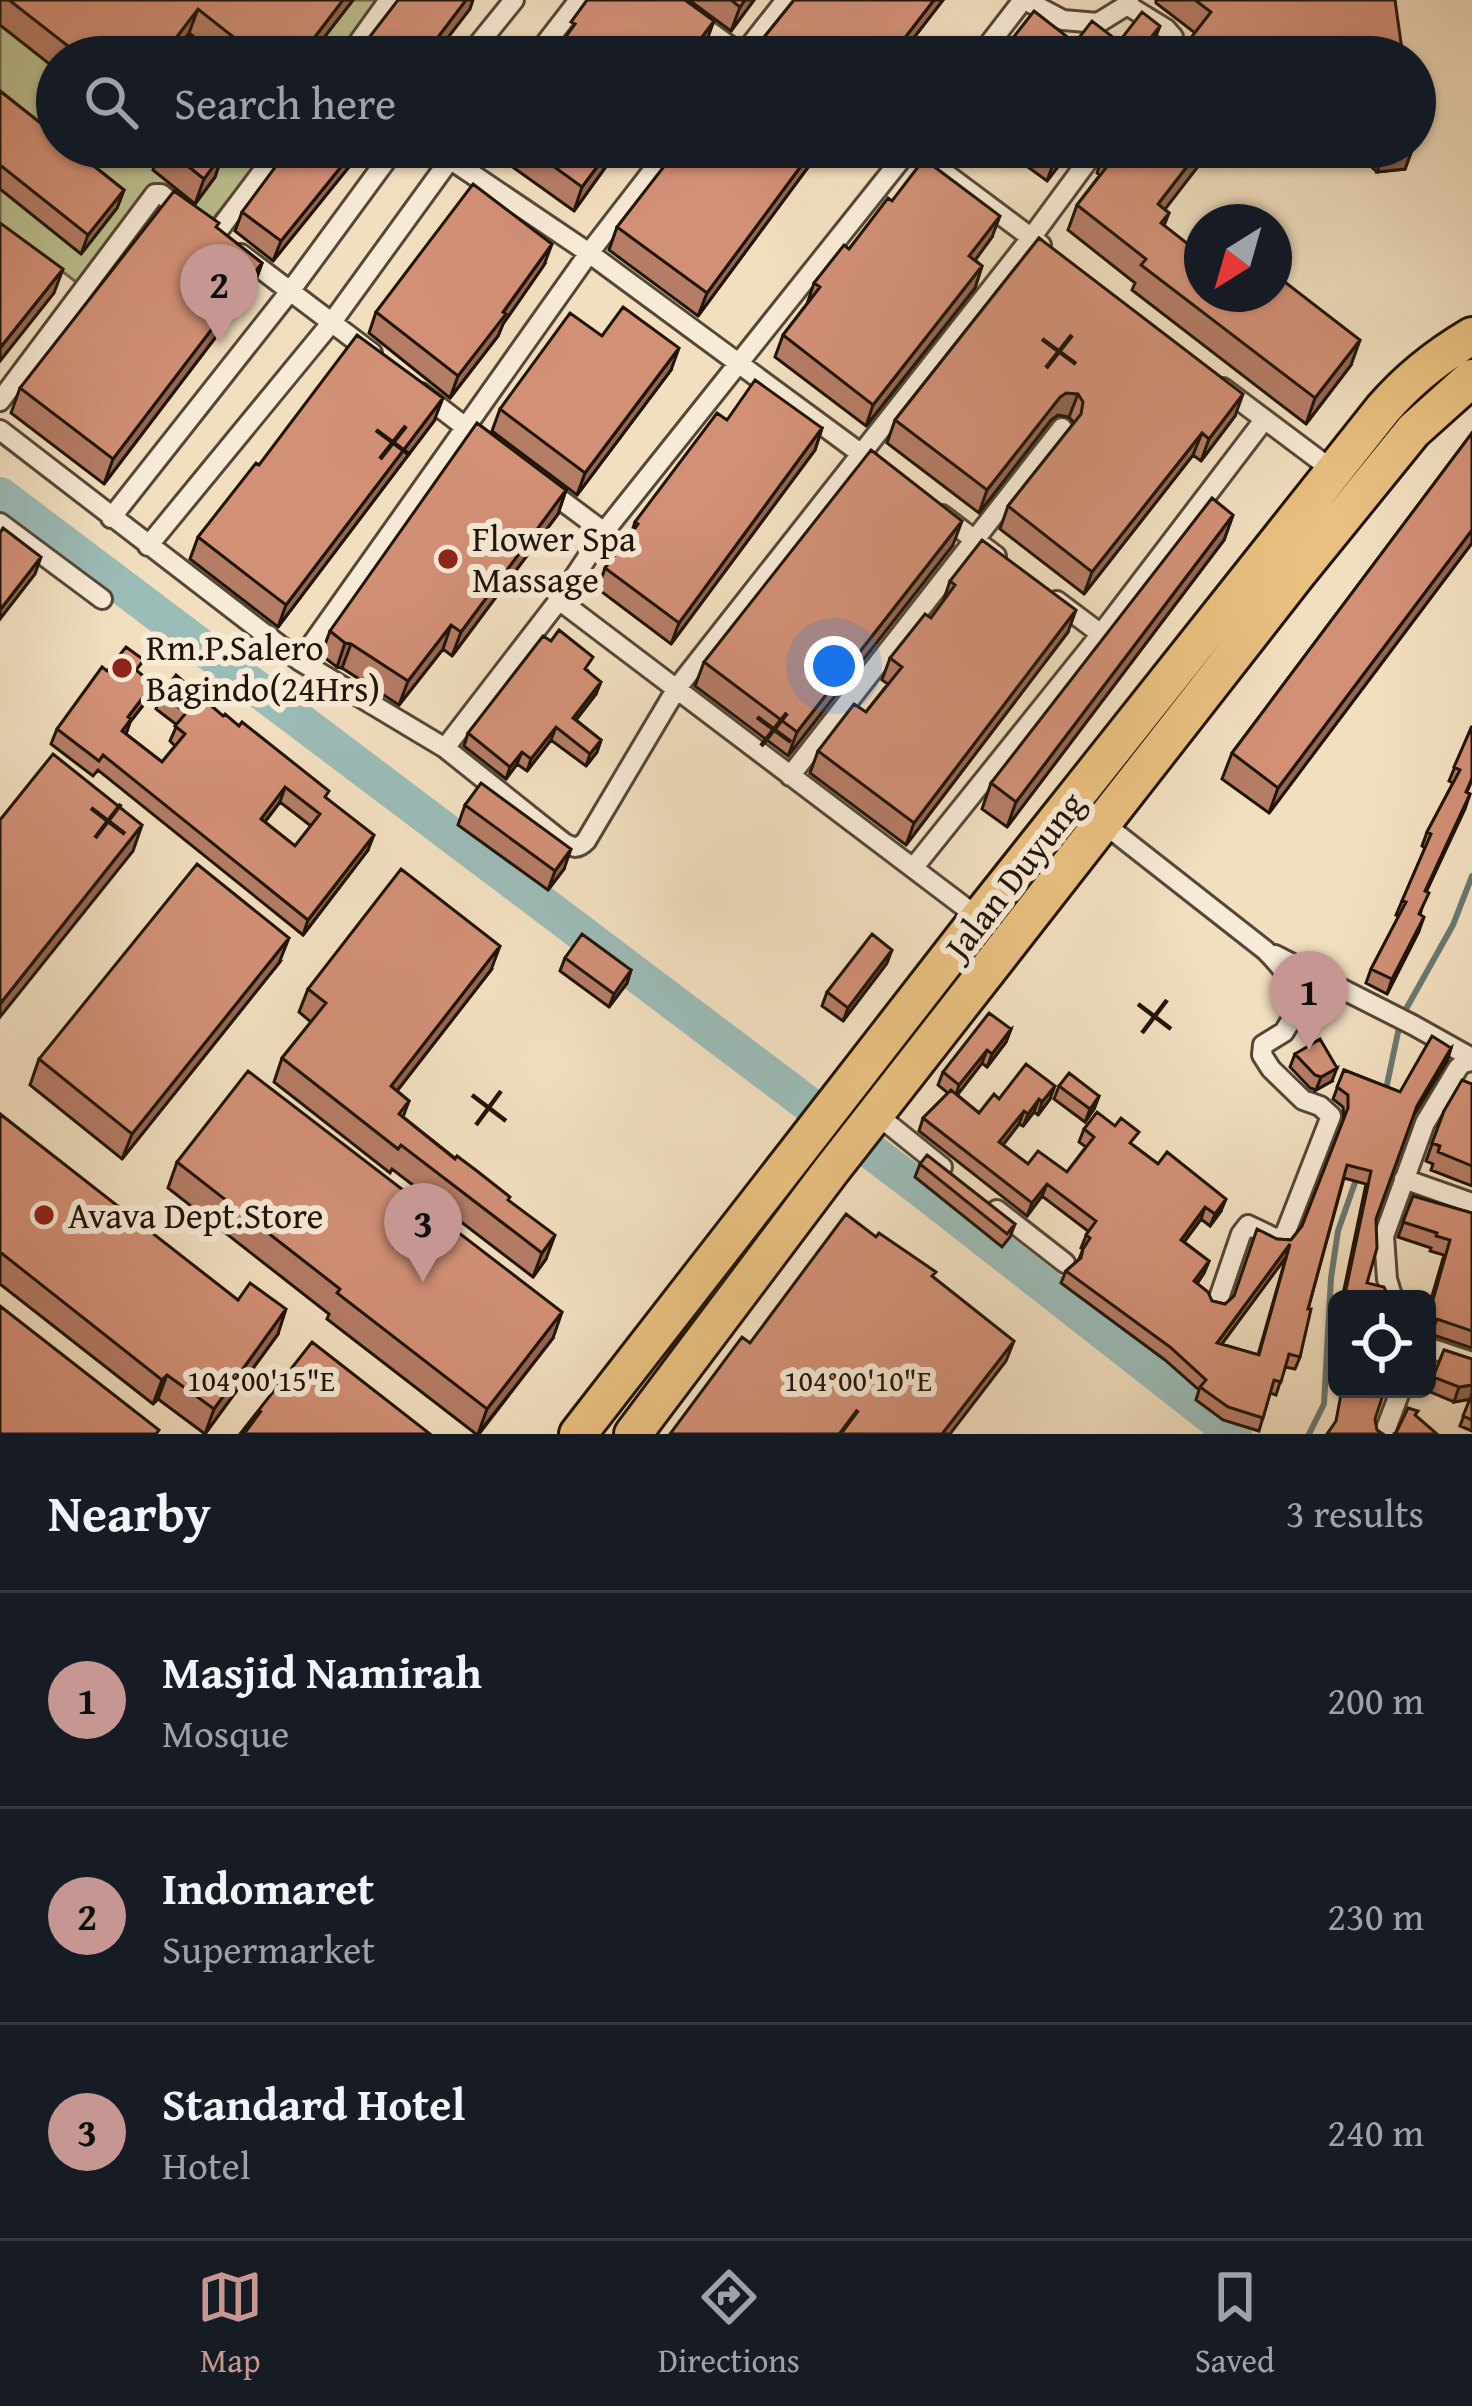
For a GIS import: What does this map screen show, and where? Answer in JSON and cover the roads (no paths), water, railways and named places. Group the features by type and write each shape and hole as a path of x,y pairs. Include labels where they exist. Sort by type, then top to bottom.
{"highway":[{"name":"Jalan Duyung","path":"633,1434 830,1172 980,918 1398,391 1472,336"},
{"name":"Jalan Duyung","path":"578,1434 801,1149 864,1109 1103,823 1413,431 1472,378"},
{"path":"1193,647 1222,670"}],"street":[{"path":"363,36 389,0"},
{"path":"551,36 579,0"},
{"path":"666,0 714,36"},
{"path":"757,36 786,0"},
{"path":"996,36 1024,0 1063,20 1098,23 1128,3 1172,36"},
{"path":"482,36 503,4"},
{"path":"214,236 265,168"},
{"path":"111,518 381,168"},
{"path":"148,546 332,322 443,168"},
{"path":"474,168 879,467"},
{"path":"300,661 655,168"},
{"path":"446,748 559,600 604,532 894,168"},
{"path":"938,168 1050,253"},
{"path":"0,430 300,661 446,748 564,843 579,847 677,688 1083,168"},
{"path":"0,400 72,290 158,193 383,362"},
{"path":"400,376 501,454"},
{"path":"1212,380 1335,472"},
{"path":"914,867 1264,420"},
{"path":"790,776 1062,428"},
{"path":"536,480 604,532"},
{"path":"936,510 1010,566"},
{"path":"0,523 102,599"},
{"path":"1046,594 1101,634"},
{"path":"559,600 980,918"},
{"path":"1103,823 1265,950 1472,1060"},
{"path":"1217,1304 1240,1234 1248,1225 1277,1239 1286,1234 1331,1118 1325,1109 1304,1100 1262,1055 1263,1045 1284,1032 1299,1001 1295,987 1265,950"},
{"path":"1390,1290 1384,1236 1403,1179 1425,1123 1458,1068 1472,1060"},
{"path":"864,1109 950,1173"},
{"path":"1403,1179 1472,1203"},
{"path":"984,1200 1065,1263"},
{"path":"1436,1350 1472,1362"},
{"path":"1384,1434 1398,1398"}],"waterway":[{"path":"0,495 921,1189 1234,1434"},
{"path":"1385,1094 1401,1018 1453,925 1472,876"},
{"path":"1309,1434 1324,1404 1331,1278 1338,1231 1358,1174"}],"place":[{"name":"Indomaret","path":"219,343"},
{"name":"Flower Spa Massage","path":"448,559"},
{"name":"Rm.P.Salero Bagindo(24Hrs)","path":"122,668"},
{"name":"Masjid Namirah","path":"1309,1050"},
{"name":"Avava Dept.Store","path":"44,1215"},
{"name":"Standard Hotel","path":"423,1282"}]}
